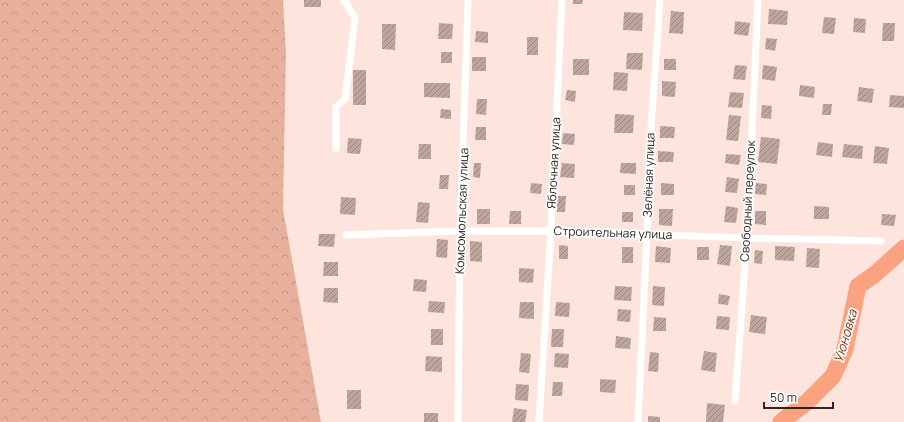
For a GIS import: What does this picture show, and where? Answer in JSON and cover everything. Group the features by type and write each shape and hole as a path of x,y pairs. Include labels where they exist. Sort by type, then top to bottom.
{"street":[{"path":"336,148 336,107 345,99 354,18 344,0"},
{"name":"Комсомольская улица","path":"458,422 460,231 468,0"},
{"name":"Яблочная улица","path":"538,422 551,231 562,0"},
{"name":"Зелёная улица","path":"638,422 651,127 660,0"},
{"name":"Свободный переулок","path":"735,402 746,238 758,0"},
{"name":"Строительная улица","path":"346,235 460,231 551,231 881,241"}],"green space":[{"path":"0,0 283,0 286,53 283,209 321,422 0,422"}],"building":[{"path":"304,0 321,0 321,7 304,7"},
{"path":"573,0 583,0 582,4 573,4"},
{"path":"769,9 788,11 787,25 768,24"},
{"path":"671,11 684,12 683,34 669,33"},
{"path":"624,12 643,13 642,31 623,30"},
{"path":"824,17 836,18 834,34 822,33"},
{"path":"854,18 866,19 865,33 853,32"},
{"path":"735,21 750,23 748,36 734,34"},
{"path":"439,23 453,24 452,39 438,39"},
{"path":"883,23 895,23 894,41 882,41"},
{"path":"382,24 396,24 395,50 382,49"},
{"path":"476,31 488,32 488,43 475,42"},
{"path":"527,37 538,37 538,55 527,55"},
{"path":"766,38 777,39 775,51 765,49"},
{"path":"441,52 452,52 452,63 441,63"},
{"path":"627,53 643,53 642,70 626,69"},
{"path":"472,57 486,57 486,71 472,71"},
{"path":"573,59 589,59 589,75 573,75"},
{"path":"664,59 676,59 676,70 664,70"},
{"path":"735,65 747,66 745,80 733,79"},
{"path":"763,65 777,67 775,81 762,79"},
{"path":"353,70 366,70 366,105 353,105"},
{"path":"614,72 628,73 627,91 613,90"},
{"path":"662,81 676,82 675,97 662,96"},
{"path":"424,83 450,83 450,98 424,97"},
{"path":"800,85 815,87 814,98 799,96"},
{"path":"859,87 874,89 872,103 857,101"},
{"path":"567,90 576,91 575,102 565,100"},
{"path":"730,92 744,93 742,108 728,107"},
{"path":"890,95 904,96 904,108 889,107"},
{"path":"477,99 487,99 486,115 476,114"},
{"path":"823,104 832,104 831,115 822,115"},
{"path":"762,105 772,106 771,119 761,118"},
{"path":"441,109 451,110 451,119 440,118"},
{"path":"615,114 634,115 633,133 614,133"},
{"path":"729,115 741,116 738,141 726,140"},
{"path":"660,126 675,127 674,138 660,138"},
{"path":"476,127 486,127 486,140 475,140"},
{"path":"563,133 575,134 574,145 562,144"},
{"path":"761,137 780,139 777,164 758,162"},
{"path":"348,138 362,139 360,154 347,153"},
{"path":"818,142 833,144 832,157 816,155"},
{"path":"419,144 431,144 431,159 418,159"},
{"path":"844,144 863,146 862,159 842,157"},
{"path":"875,146 889,148 887,164 873,163"},
{"path":"658,151 674,152 673,162 658,162"},
{"path":"726,154 741,155 739,165 725,163"},
{"path":"474,163 481,163 480,178 473,177"},
{"path":"562,163 575,164 574,178 560,177"},
{"path":"621,163 636,163 636,174 620,173"},
{"path":"440,175 449,175 448,189 439,189"},
{"path":"727,177 739,179 737,193 725,192"},
{"path":"531,183 542,184 541,194 530,193"},
{"path":"661,183 674,184 674,195 661,195"},
{"path":"756,183 767,184 766,195 755,194"},
{"path":"624,185 635,185 635,195 624,195"},
{"path":"557,196 566,196 565,212 557,212"},
{"path":"341,197 356,198 355,215 340,214"},
{"path":"418,202 430,203 428,223 416,222"},
{"path":"726,206 738,208 736,223 724,222"},
{"path":"814,206 829,207 829,219 814,219"},
{"path":"477,209 490,209 490,224 477,224"},
{"path":"659,209 673,209 672,226 659,225"},
{"path":"510,211 521,211 521,224 509,224"},
{"path":"755,211 766,211 766,225 755,224"},
{"path":"622,212 633,212 633,222 622,222"},
{"path":"882,214 896,215 894,226 881,225"},
{"path":"319,234 335,234 334,247 318,246"},
{"path":"437,239 448,240 447,258 436,257"},
{"path":"470,241 482,242 482,262 470,261"},
{"path":"559,245 568,246 568,259 559,259"},
{"path":"720,245 732,246 730,266 717,264"},
{"path":"656,246 671,248 670,263 655,262"},
{"path":"775,246 795,247 794,261 775,260"},
{"path":"622,247 633,247 633,263 622,263"},
{"path":"697,247 709,247 709,260 697,260"},
{"path":"807,248 820,249 819,268 806,267"},
{"path":"755,250 763,251 762,264 754,263"},
{"path":"324,262 338,262 338,276 323,276"},
{"path":"519,268 534,269 533,283 519,282"},
{"path":"414,279 427,280 426,292 413,291"},
{"path":"615,286 632,287 631,301 614,300"},
{"path":"653,286 665,287 664,306 652,305"},
{"path":"324,288 338,288 338,303 323,302"},
{"path":"719,294 730,296 728,305 718,304"},
{"path":"429,301 445,302 444,313 428,312"},
{"path":"520,302 534,302 534,319 519,318"},
{"path":"556,302 570,303 569,317 555,316"},
{"path":"618,309 631,310 630,322 617,321"},
{"path":"751,315 767,317 765,334 749,332"},
{"path":"717,316 730,317 729,330 716,329"},
{"path":"654,317 666,318 666,331 653,331"},
{"path":"431,329 443,329 443,345 431,345"},
{"path":"552,329 564,329 563,347 551,347"},
{"path":"616,336 631,338 630,349 615,348"},
{"path":"704,351 717,353 715,372 701,370"},
{"path":"650,352 659,353 658,372 648,371"},
{"path":"521,353 531,354 529,373 519,372"},
{"path":"555,353 569,354 568,368 554,367"},
{"path":"426,356 442,357 442,372 425,371"},
{"path":"600,379 616,380 615,393 600,392"},
{"path":"553,382 563,382 562,396 552,396"},
{"path":"516,384 529,385 528,401 515,400"},
{"path":"347,390 361,390 361,409 347,409"},
{"path":"707,403 725,405 723,422 706,422"},
{"path":"514,408 527,410 525,422 512,422"},
{"path":"424,413 438,413 438,422 424,422"},
{"path":"648,416 660,417 660,422 648,422"}],"waterway":[{"name":"Уюновка","path":"781,422 807,402 833,376 845,349 858,286 874,275 904,248"}]}
